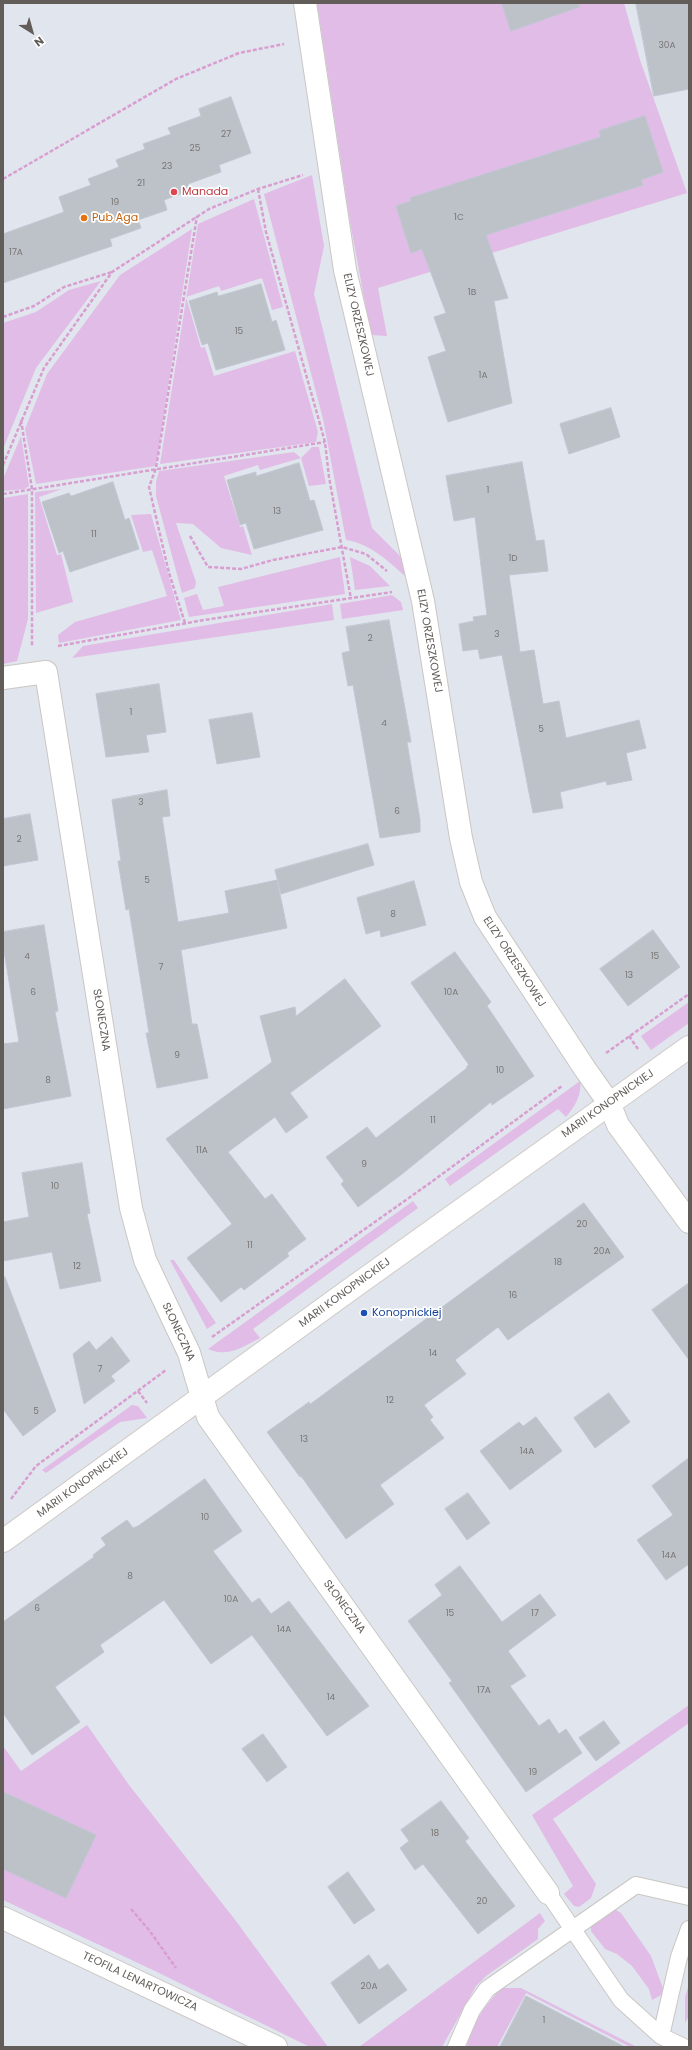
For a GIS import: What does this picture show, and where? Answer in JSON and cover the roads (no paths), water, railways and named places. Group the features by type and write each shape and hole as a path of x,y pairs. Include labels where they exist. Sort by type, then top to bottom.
{"street":[{"name":"ELIZY ORZESZKOWEJ","path":"305,3 345,270 419,584 470,882 485,917 609,1103 618,1126 689,1222"},
{"name":"SŁONECZNA","path":"3,678 36,674 131,1208 145,1260 189,1354 203,1395 208,1417 548,1893"},
{"name":"MARII KONOPNICKIEJ","path":"3,1541 203,1395 689,1046"},
{"name":"TEOFILA LENARTOWICZA","path":"3,1918 276,2047"}],"lane":[{"path":"456,2046 472,2010 486,1989 636,1885 689,1897"},
{"path":"548,1893 621,2000 662,2036 684,2047"},
{"path":"662,2036 679,1957 689,1929"}],"place":[{"name":"Manada","path":"174,192"},
{"name":"Pub Aga","path":"84,218"},
{"name":"Konopnickiej","path":"364,1313"}]}
